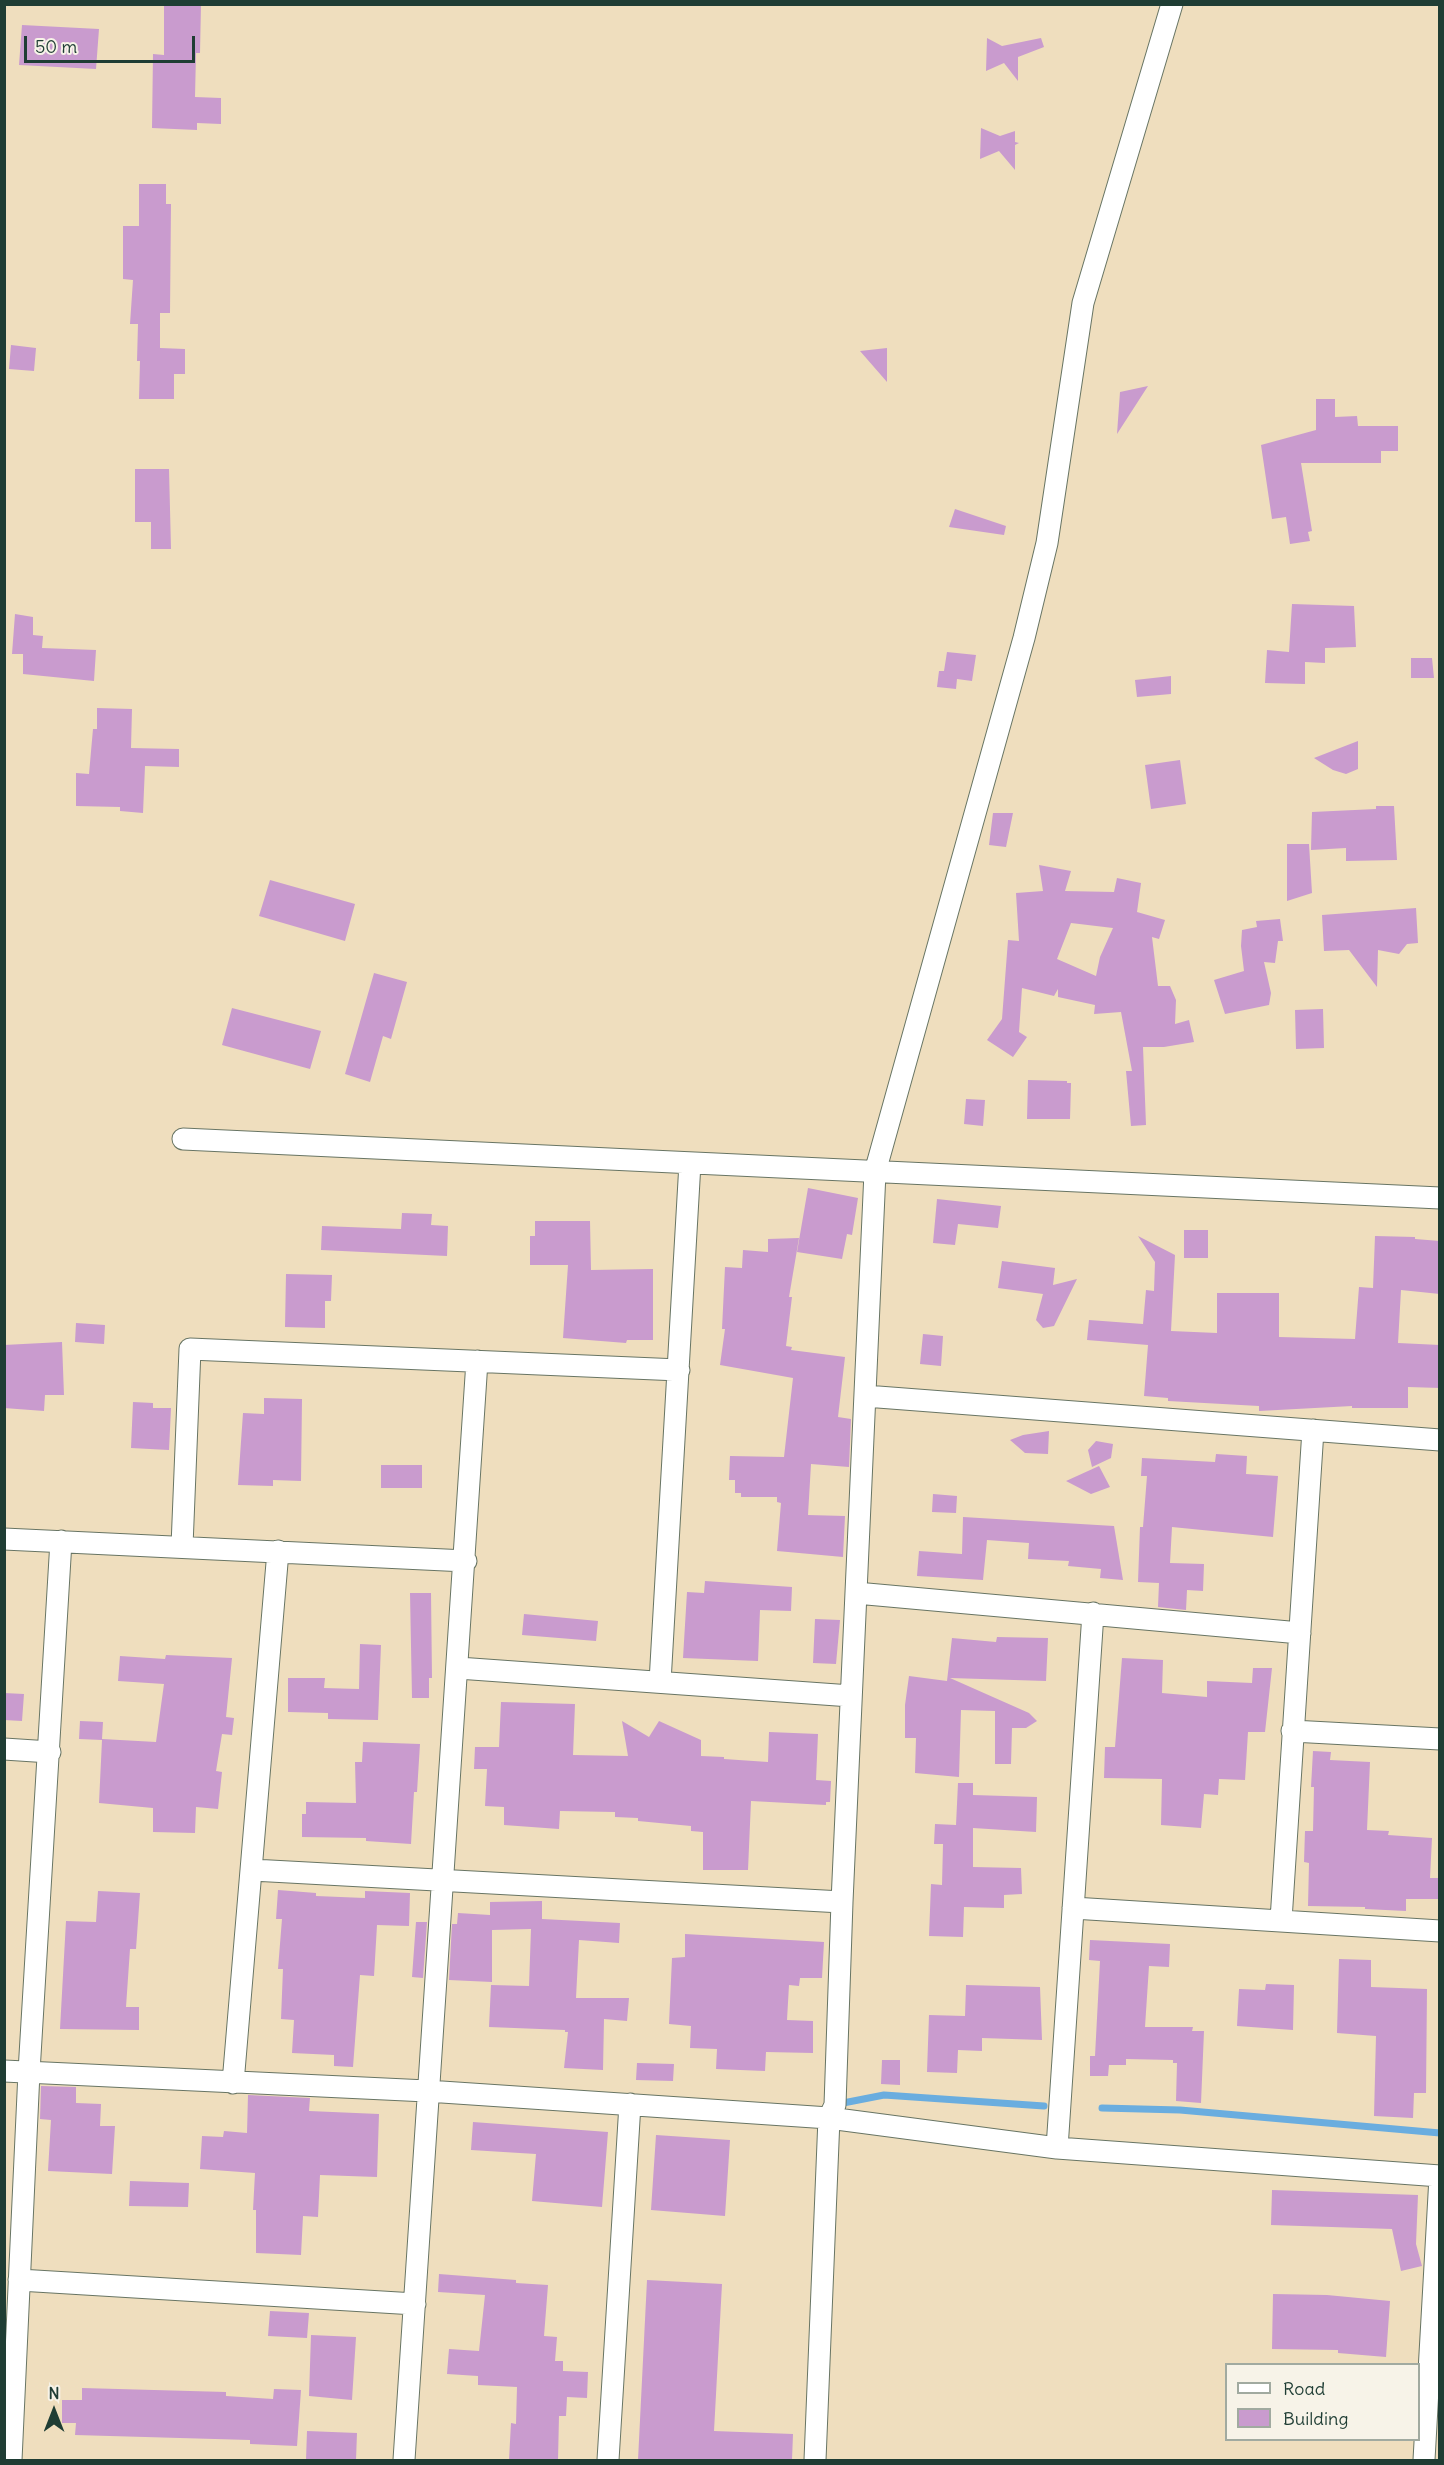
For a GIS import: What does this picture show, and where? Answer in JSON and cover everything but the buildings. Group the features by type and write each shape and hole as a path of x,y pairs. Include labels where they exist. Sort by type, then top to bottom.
{"street":[{"path":"815,2460 829,2118 835,2105 875,1172 1024,638 1047,543 1083,303 1172,4"},
{"path":"183,1139 1440,1198"},
{"path":"660,1682 690,1163"},
{"path":"182,1546 190,1349 679,1370"},
{"path":"404,2460 427,2091 466,1561 477,1361"},
{"path":"865,1396 1440,1440"},
{"path":"1281,1920 1313,1430"},
{"path":"4,1539 466,1561"},
{"path":"11,2460 29,2072 61,1541"},
{"path":"233,2083 278,1551"},
{"path":"856,1593 1300,1633"},
{"path":"1057,2148 1093,1613"},
{"path":"458,1668 851,1696"},
{"path":"1292,1731 1440,1739"},
{"path":"4,1749 50,1752"},
{"path":"252,1870 842,1902"},
{"path":"1074,1908 1440,1931"},
{"path":"4,2071 427,2091 829,2118 1057,2148 1440,2176 1424,2460"},
{"path":"608,2460 630,2104"},
{"path":"19,2280 415,2304"}],"waterway":[{"path":"838,2104 884,2095 1044,2106"},
{"path":"1102,2108 1180,2110 1440,2133"}]}
